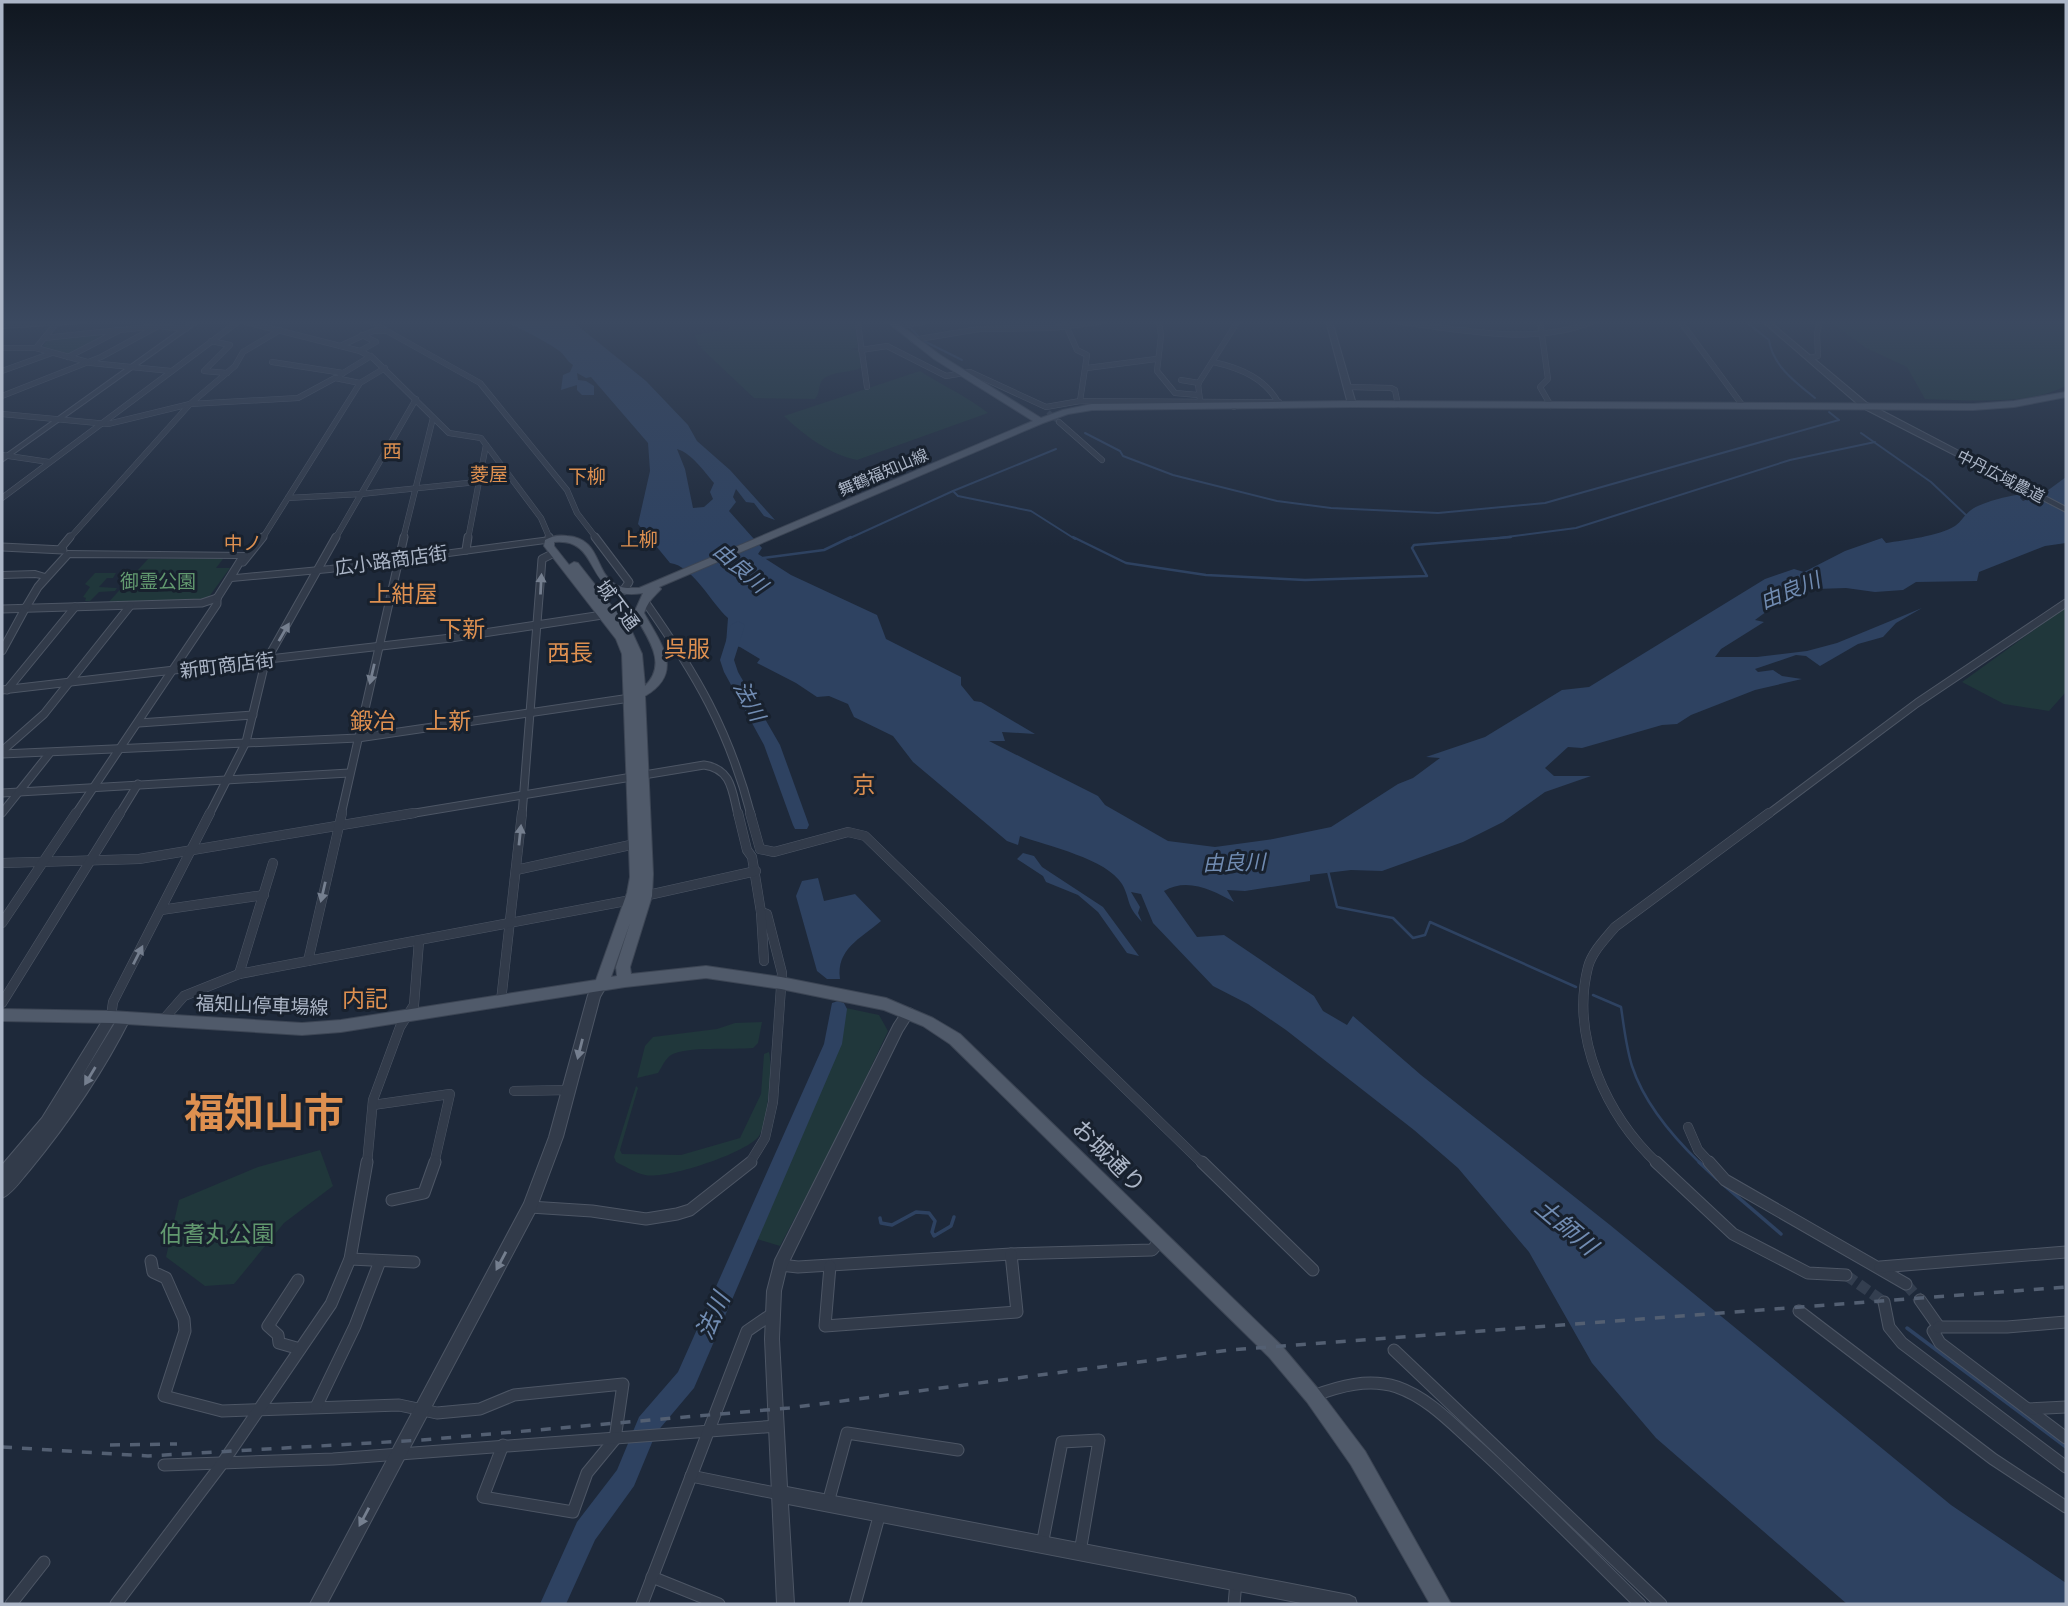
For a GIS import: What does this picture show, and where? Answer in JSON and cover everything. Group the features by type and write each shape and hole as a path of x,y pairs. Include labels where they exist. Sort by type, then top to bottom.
{"main road":[{"path":"996,396 1036,423"},
{"name":"舞鶴福知山線","path":"644,597 688,572 1036,423 1066,412 1092,407 1352,404 1973,407 2056,396"},
{"path":"550,540 569,538 579,541 607,584 644,597 639,613 662,653 663,661 660,678 634,696"},
{"name":"城下通","path":"601,985 613,969 647,874 637,775 634,696 626,647 608,614 558,545 550,540 549,546 554,553 608,614"},
{"name":"城下通","path":"625,981 623,967 638,898 635,844 637,775"},
{"name":"お城通り","path":"601,985 706,972 886,1004 955,1039 1275,1351 1313,1396 1357,1458 1441,1604"},
{"name":"福知山停車場線","path":"2,1015 118,1017 302,1028 407,1017 601,985"}],"street":[{"path":"3,457 87,396"},
{"path":"2,498 139,396"},
{"path":"2,651 26,607 65,551 200,396"},
{"path":"2,414 101,424 190,404 303,396"},
{"path":"2,923 139,723 217,604 217,598 266,534 352,396"},
{"path":"413,396 450,434 481,438 541,518 550,540"},
{"path":"492,396 567,490 577,513 629,582 623,591"},
{"path":"1019,396 1047,410 1080,401 1233,404"},
{"path":"1080,401 1081,396"},
{"path":"1198,396 1201,402"},
{"path":"1274,396 1280,404"},
{"path":"1350,396 1352,404"},
{"path":"1396,396 1398,405"},
{"path":"1545,396 1551,406"},
{"path":"1736,396 1743,406"},
{"name":"中丹広域農道","path":"1854,396 1891,420 2066,510"},
{"path":"118,1017 110,1009 113,1002 246,742 267,660 416,399"},
{"path":"308,961 398,560 433,418"},
{"path":"1059,422 1102,460"},
{"path":"466,550 486,444"},
{"path":"3,457 49,462"},
{"path":"288,498 361,494 477,482"},
{"name":"広小路商店街","path":"231,578 320,570 550,540"},
{"path":"2,547 244,555 243,562"},
{"path":"501,1000 532,713 542,559 554,553"},
{"path":"2,577 48,577"},
{"path":"644,597 702,687 732,749 756,853 764,961"},
{"path":"3,610 26,607 202,603 217,598"},
{"path":"1846,1275 1808,1273 1733,1234 1643,1150 1616,1112 1599,1079 1588,1047 1583,1016 1588,966 1599,946 1615,927 1917,703 2066,603"},
{"path":"2,753 44,714 130,606"},
{"path":"4,690 75,607"},
{"name":"新町商店街","path":"4,690 451,638 608,614"},
{"path":"2,753 49,754 358,738 634,696"},
{"path":"139,723 253,715"},
{"path":"2,813 49,754"},
{"path":"2,863 139,859 705,764 722,769 729,778 747,850 756,853 774,852 848,832 865,836 1313,1270"},
{"path":"2,793 349,774"},
{"path":"2,1003 138,784"},
{"path":"516,870 635,844"},
{"path":"239,974 273,863"},
{"path":"163,1020 184,996 239,974 510,924 756,871"},
{"path":"161,910 264,895"},
{"path":"530,1207 592,1211 646,1219 677,1214 690,1210 751,1162 765,1138 773,1102 782,973 767,914 761,912"},
{"path":"116,1604 221,1465 256,1410 323,1318 349,1259 365,1183 373,1105 398,1030 414,1005 419,942"},
{"path":"318,1604 530,1207 546,1168 570,1090 594,995 601,985"},
{"path":"785,1604 772,1314 774,1291 780,1265 898,1028 908,1013"},
{"path":"2,1175 59,1104 118,1017"},
{"path":"2,1191 45,1143 73,1106 118,1017"},
{"path":"514,1091 570,1090"},
{"path":"373,1105 450,1094 434,1166 424,1193 392,1200"},
{"path":"1688,1127 1698,1150 1725,1180 1906,1284"},
{"path":"780,1265 798,1268 1011,1254 1152,1250 1161,1239"},
{"path":"1880,1267 2066,1252"},
{"path":"830,1266 825,1326 1017,1312 1011,1254"},
{"path":"349,1259 414,1262"},
{"path":"151,1261 153,1272 166,1278 184,1319 185,1331 164,1396 222,1411 399,1405 437,1413 480,1409 514,1395 624,1384 621,1438 587,1472 573,1512 483,1497 503,1445"},
{"path":"316,1407 355,1326 380,1261"},
{"path":"298,1280 268,1326 278,1335 279,1343 300,1349"},
{"path":"1920,1300 1939,1328"},
{"path":"1884,1302 1889,1327 1902,1343 2066,1467"},
{"path":"1798,1311 1993,1459 2066,1507"},
{"path":"642,1604 747,1331 772,1314"},
{"path":"2066,1323 1939,1328 1933,1331 1940,1343 2066,1438"},
{"path":"1394,1350 1661,1604"},
{"path":"1313,1396 1353,1382 1382,1382 1411,1392 1426,1401 1515,1481 1640,1604"},
{"path":"2028,1409 2066,1406"},
{"path":"163,1465 396,1457 503,1445 777,1426"},
{"path":"828,1503 847,1433 958,1450"},
{"path":"1042,1545 1062,1442 1098,1440 1080,1552"},
{"path":"691,1476 1349,1604"},
{"path":"855,1604 880,1513"},
{"path":"11,1604 44,1562"},
{"path":"652,1577 719,1604"},
{"path":"1234,1604 1236,1582"}],"green space":[{"path":"752,396 817,396 815,399"},
{"path":"845,396 963,396 988,413 857,460 818,443 784,416"},
{"path":"1923,396 2038,396 1979,401 1925,399"},
{"name":"御霊公園","path":"148,559 223,559 216,568 230,568 208,598 106,605"},
{"path":"95,573 116,573 99,587 117,588 115,591 99,592 90,601 85,601 86,598 83,597 90,587 85,584"},
{"path":"2066,607 2066,692 2049,711 2004,704 1962,682"},
{"path":"846,1008 879,1015 888,1031 840,1132 780,1246 757,1239 842,1037"},
{"path":"762,1022 758,1043 753,1048 678,1052 665,1061 658,1073 637,1078 645,1046 653,1037 717,1029 735,1023"},
{"path":"769,1052 767,1108 762,1130 751,1143 705,1164 670,1173 645,1175 616,1162 614,1157 636,1086 638,1088 620,1150 622,1154 681,1155 740,1138 761,1094 764,1054"},
{"name":"伯耆丸公園","path":"320,1150 333,1186 284,1223 234,1284 205,1286 166,1257 179,1200 258,1167"}],"water":[{"path":"607,396 660,396 688,425 697,441 730,470 775,520 764,516 754,503 746,502 736,489 733,497 736,502 729,511 762,548 758,554 791,575 877,615 886,639 961,677 961,685 974,701 981,702 1035,734 1002,732 1005,741 989,741 1098,796 1105,805 1168,841 1215,847 1331,827 1398,784 1413,778 1440,758 1426,757 1485,737 1562,690 1589,687 1765,579 1794,569 1804,572 1845,551 1882,538 1886,543 1940,532 1955,526 1982,504 2022,494 2020,498 2023,501 2047,491 2066,477 2066,543 2045,546 1979,572 1977,581 1916,582 1903,590 1875,592 1846,588 1816,589 1786,597 1755,620 1764,622 1721,649 1715,657 1757,657 1807,651 1837,643 1922,608 1896,623 1883,637 1858,644 1820,666 1806,656 1796,655 1755,669 1758,672 1773,670 1782,676 1802,679 1755,690 1691,715 1677,724 1662,725 1582,748 1568,747 1545,768 1554,776 1591,776 1545,792 1503,822 1463,842 1382,871 1351,870 1310,875 1310,881 1245,891 1227,890 1234,902 1217,893 1191,885 1164,891 1197,937 1224,935 1314,996 1323,1011 1347,1025 1353,1016 1421,1075 1610,1225 1951,1505 2066,1583 2066,1604 1847,1604 1656,1438 1592,1363 1529,1252 1458,1168 1414,1130 1286,1030 1248,1004 1213,986 1153,923 1141,894 1131,892 1140,907 1138,913 1142,922 1131,906 1122,884 1104,867 1076,854 1020,836 1018,845 1007,841 913,762 893,736 854,717 848,704 829,696 817,697 757,663 760,659 740,647 726,644 728,618 694,578 670,563 638,524 650,471 648,443","holes":["677,449 687,454 714,483 710,492 713,499 704,507 693,508 685,469"]},
{"path":"1023,853 1034,856 1042,867 1103,907 1139,956 1127,953 1098,912 1078,895 1046,882 1043,876 1017,859"},
{"path":"818,878 824,901 855,894 881,921 846,952 840,969 840,979 827,979 817,971 796,896 802,881"}],"waterway":[{"path":"1085,433 1120,451 1123,456 1173,475 1277,501 1331,508 1438,513 1545,503 1839,420 1829,412"},
{"path":"1861,433 1874,442"},
{"path":"1498,538 1576,528 1790,460 1874,442"},
{"path":"1874,442 1931,482 1968,517"},
{"path":"953,491 1056,449"},
{"path":"848,539 953,491"},
{"path":"953,491 958,496 1031,511 1075,539"},
{"name":"由良川","path":"763,558 824,550 851,537"},
{"path":"1073,537 1126,563 1206,575 1305,580 1427,576 1412,548 1414,545 1498,538"},
{"path":"1498,538 1511,537"},
{"path":"1491,539 1498,538"},
{"name":"法川","path":"738,625 727,660 772,745 801,825"},
{"path":"1328,871 1337,907 1393,918 1413,938 1425,935 1430,922 1576,987"},
{"path":"1593,995 1621,1007 1625,1037 1637,1080 1670,1131 1700,1163"},
{"name":"法川","path":"553,1604 586,1531 626,1478 647,1425 686,1380 833,1044 838,1009"},
{"path":"1700,1163 1717,1179"},
{"path":"1725,1186 1781,1234"},
{"path":"880,1218 881,1223 892,1225 916,1212 929,1213 935,1221 932,1232 934,1236 951,1226 954,1217"},
{"path":"1907,1328 2066,1447"}],"tunnel":[{"path":"1048,412 1059,422"},
{"path":"1846,1275 1884,1302"},
{"path":"1906,1284 1920,1300"}],"railway":[{"path":"2,1447 148,1456 422,1440 789,1408 1230,1350 2066,1287"},
{"path":"110,1445 177,1444"}],"district":[{"name":"西","path":"392,451"},
{"name":"菱屋","path":"489,474"},
{"name":"下柳","path":"587,476"},
{"name":"上柳","path":"639,539"},
{"name":"中ノ","path":"243,543"},
{"name":"上紺屋","path":"403,594"},
{"name":"下新","path":"462,629"},
{"name":"呉服","path":"687,649"},
{"name":"西長","path":"570,653"},
{"name":"鍛冶","path":"373,721"},
{"name":"上新","path":"448,721"},
{"name":"京","path":"864,785"},
{"name":"内記","path":"365,999"},
{"name":"福知山市","path":"264,1113"}],"water label":[{"name":"土師川","path":"1566,1227"}]}
